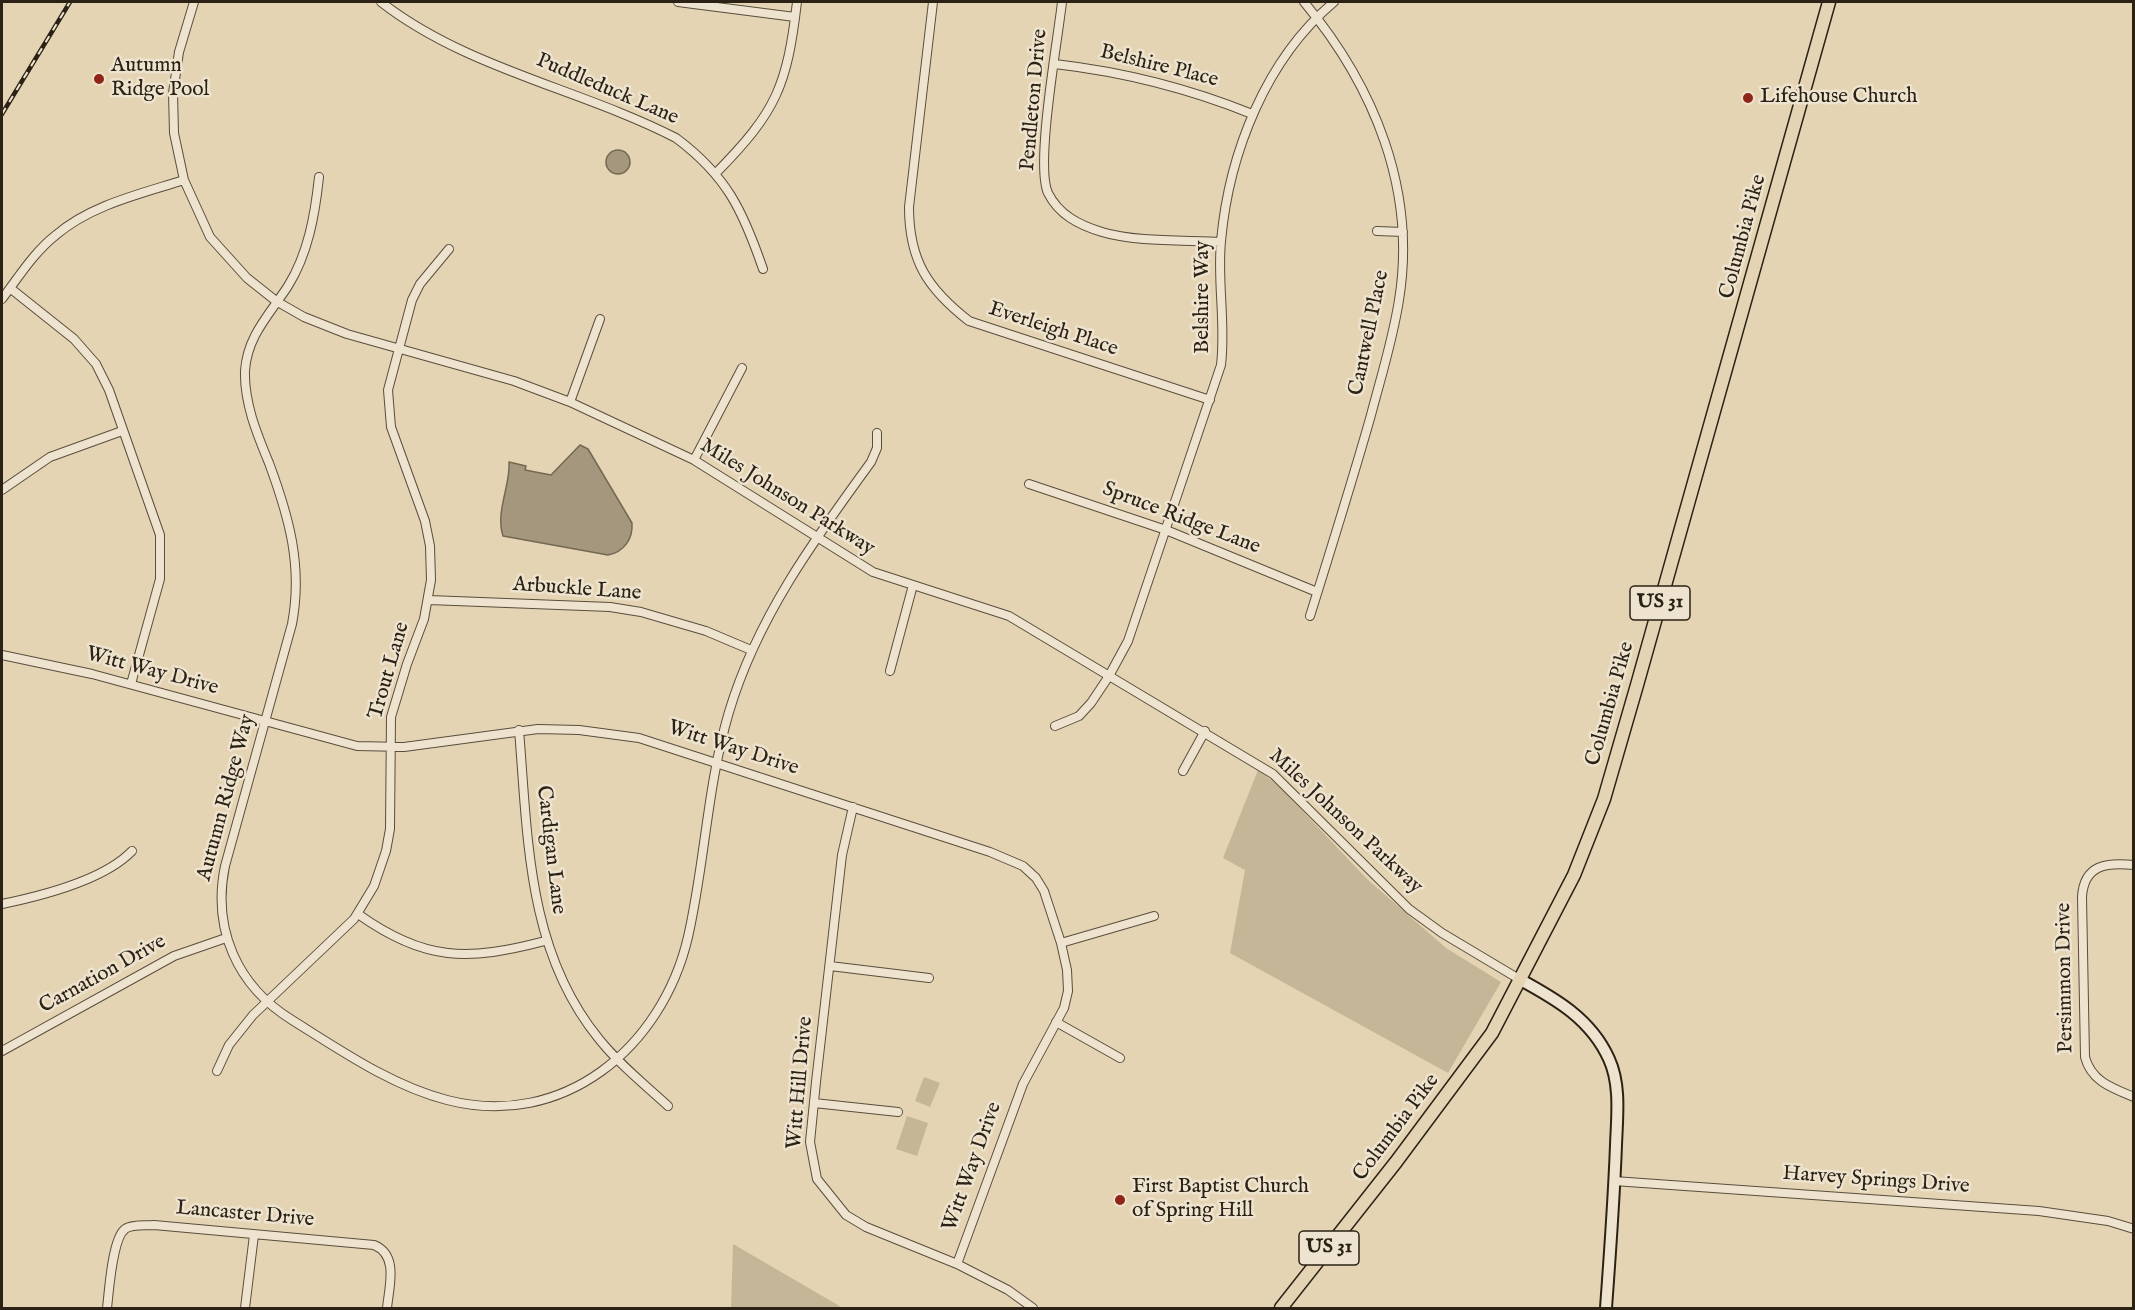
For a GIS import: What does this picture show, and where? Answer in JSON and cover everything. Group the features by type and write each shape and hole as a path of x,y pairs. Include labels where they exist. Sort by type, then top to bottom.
{"main road":[{"name":"Columbia Pike","path":"1281,1308 1376,1188 1492,1034 1574,875 1604,799 1740,326 1829,2"},
{"path":"1519,979 1558,1000 1574,1012 1589,1028 1609,1060 1617,1091 1606,1308"}],"street":[{"name":"Miles Johnson Parkway","path":"194,2 178,52 172,93 174,133 184,180 210,237 247,278 276,301 324,326 514,381 570,402 694,460 873,572 1009,616 1205,731 1273,774 1409,909 1442,933 1519,979"},
{"name":"Puddleduck Lane","path":"381,2 409,22 447,42 662,131 694,151 716,172 746,220 763,269"},
{"path":"681,2 795,17"},
{"path":"716,172 757,130 777,94 790,57 797,2"},
{"name":"Everleigh Place","path":"933,2 909,207 912,242 925,278 947,303 969,321 1210,400"},
{"name":"Pendleton Drive","path":"1062,2 1043,176 1047,191 1066,216 1090,228 1113,235 1221,242"},
{"name":"Cantwell Place","path":"1304,2 1317,16 1357,76 1372,107 1398,182 1403,232 1399,300 1389,347 1346,503 1310,616"},
{"name":"Belshire Way","path":"1055,726 1079,716 1109,676 1136,622 1221,364 1224,345 1221,242 1238,151 1252,114 1287,54 1317,16 1334,2"},
{"name":"Belshire Place","path":"1055,64 1140,77 1221,101 1252,114"},
{"name":"Autumn Ridge Way","path":"319,177 310,231 302,258 288,286 255,334 245,370 246,395 251,417 289,521 297,568 292,624 222,881 221,908 226,938 246,979 266,1002 306,1029 424,1093 468,1104 504,1105 554,1096 590,1079 617,1060 645,1032 668,996 687,939 717,762 729,711 751,650 779,596 816,538 871,462 878,448 877,433"},
{"path":"2,299 41,249 70,224 94,211 184,180"},
{"path":"1377,231 1403,232"},
{"name":"Trout Lane","path":"218,1071 235,1037 266,1002 358,914 374,886 388,841 389,748 394,706 429,600 431,561 427,532 389,417 388,390 412,300 420,284 449,249"},
{"path":"10,288 74,339 91,358 109,390 157,527 162,556 154,602 131,684"},
{"path":"570,402 600,319"},
{"path":"694,460 742,368"},
{"path":"2,490 50,457 122,431"},
{"name":"Spruce Ridge Lane","path":"1029,484 1166,530 1317,592"},
{"path":"890,671 913,585"},
{"name":"Arbuckle Lane","path":"429,600 620,609 670,619 751,650"},
{"name":"Witt Way Drive","path":"2,655 131,684 342,743 389,748 519,730 579,730 620,735 717,762 990,852 1023,866 1044,891 1061,943 1067,970 1068,991 1056,1022 1023,1084 957,1263"},
{"name":"Cardigan Lane","path":"519,730 533,889 545,941 575,1005 617,1060 668,1106"},
{"path":"1183,771 1205,731"},
{"name":"Witt Hill Drive","path":"853,807 843,855 810,1142 817,1179 846,1215 866,1227 957,1263 1008,1290 1033,1308"},
{"path":"2,904 64,886 110,869 132,851"},
{"name":"Persimmon Drive","path":"2133,866 2106,864 2092,872 2083,883 2082,897 2085,1057 2094,1077 2111,1088 2133,1097"},
{"path":"358,914 390,934 431,951 470,956 495,954 545,941"},
{"path":"1061,943 1154,916"},
{"name":"Carnation Drive","path":"2,1052 174,956 226,938"},
{"path":"830,966 929,978"},
{"path":"1056,1022 1120,1058"},
{"path":"814,1103 898,1112"},
{"name":"Harvey Springs Drive","path":"1614,1181 2039,1211 2108,1221 2133,1229"},
{"name":"Lancaster Drive","path":"107,1308 118,1240 126,1228 154,1225 360,1242 382,1248 386,1253 391,1272 387,1308"},
{"path":"245,1308 254,1234"}],"shaded area":[{"path":"618,150 627,153 630,162 627,171 618,174 609,171 606,162 609,153"},
{"path":"580,445 588,449 632,523 631,534 623,548 608,555 503,536 501,517 509,462 526,466 525,470 551,475"},
{"path":"1258,770 1278,785 1367,879 1446,948 1501,982 1448,1073 1230,953 1245,870 1223,858"},
{"path":"924,1077 940,1083 930,1107 915,1101"},
{"path":"907,1116 928,1123 917,1156 896,1149"},
{"path":"733,1244 843,1308 731,1308"}],"railway":[{"path":"2,114 70,2"}],"place":[{"name":"Autumn Ridge Pool","path":"99,79"},
{"name":"Lifehouse Church","path":"1748,98"},
{"name":"First Baptist Church of Spring Hill","path":"1120,1200"}]}
